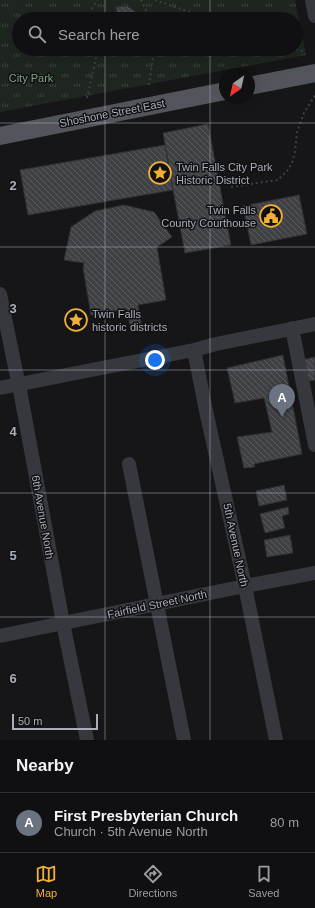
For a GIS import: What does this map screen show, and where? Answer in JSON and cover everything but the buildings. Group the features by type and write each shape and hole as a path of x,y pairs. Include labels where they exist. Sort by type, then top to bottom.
{"main road":[{"path":"255,85 315,73"},
{"name":"Shoshone Street East","path":"0,136 219,92"}],"street":[{"path":"312,0 315,16"},
{"name":"6th Avenue North","path":"0,294 87,740"},
{"path":"0,388 194,350 216,344 315,324"},
{"path":"292,328 315,445"},
{"name":"5th Avenue North","path":"194,350 245,586 276,740"},
{"path":"129,464 184,740"},
{"name":"Fairfield Street North","path":"0,636 315,573"}],"path":[{"path":"93,12 92,8 96,0"},
{"path":"141,0 147,12"},
{"path":"155,0 190,12"},
{"path":"87,98 96,56"},
{"path":"149,85 153,56"},
{"path":"231,187 278,180 287,171 292,163 298,132 304,113 315,95"}],"green space":[{"name":"City Park","path":"0,0 295,0 297,12 12,12 12,56 301,56 236,68 219,68 219,71 0,112"},
{"name":"City Park","path":"303,40 306,55 303,56"}],"place":[{"name":"Twin Falls City Park Historic District","path":"160,173"},
{"name":"Twin Falls County Courthouse","path":"271,216"},
{"name":"Twin Falls historic districts","path":"76,320"},
{"name":"First Presbyterian Church","path":"282,417"}]}
